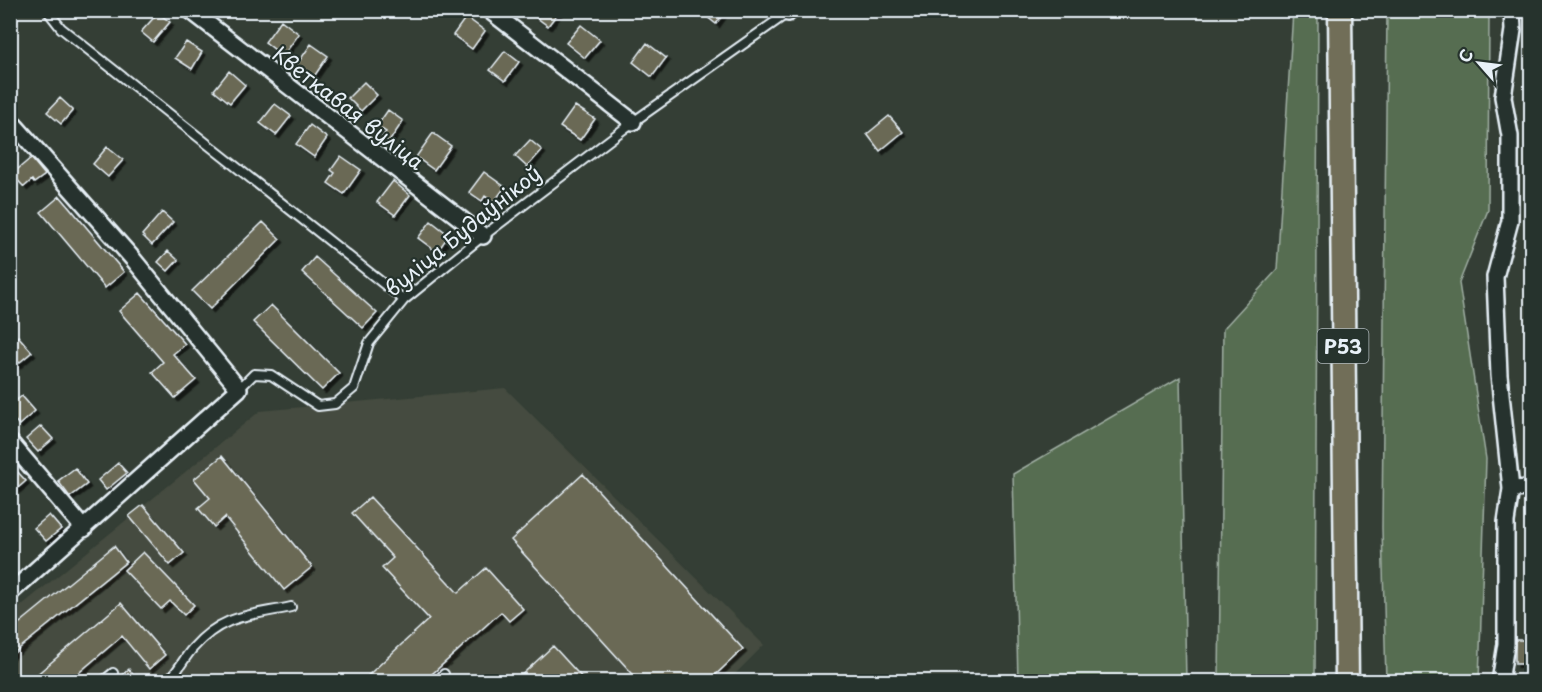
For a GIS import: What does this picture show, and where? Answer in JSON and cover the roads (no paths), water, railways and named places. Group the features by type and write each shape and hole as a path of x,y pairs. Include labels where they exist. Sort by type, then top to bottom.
{"main road":[{"name":"Р53","path":"1340,10 1347,681"}],"street":[{"name":"Кветкавая вуліца","path":"190,10 483,236"},
{"path":"489,10 633,122"},
{"path":"1500,681 1506,644 1506,522 1511,489 1499,375 1496,277 1510,221 1510,136 1503,97 1513,30 1512,10"},
{"path":"10,120 133,259 239,389 10,593"},
{"path":"10,442 84,529"},
{"path":"1511,489 1532,488"}],"lane":[{"path":"47,10 61,28 404,300"},
{"name":"вуліца Будаўнікоў","path":"239,389 254,374 271,375 318,406 335,404 354,388 369,343 404,300 483,236 633,122 788,11"},
{"path":"167,681 206,633 218,625 234,618 291,607"},
{"path":"102,681 113,673"},
{"path":"437,681 444,674"}]}
